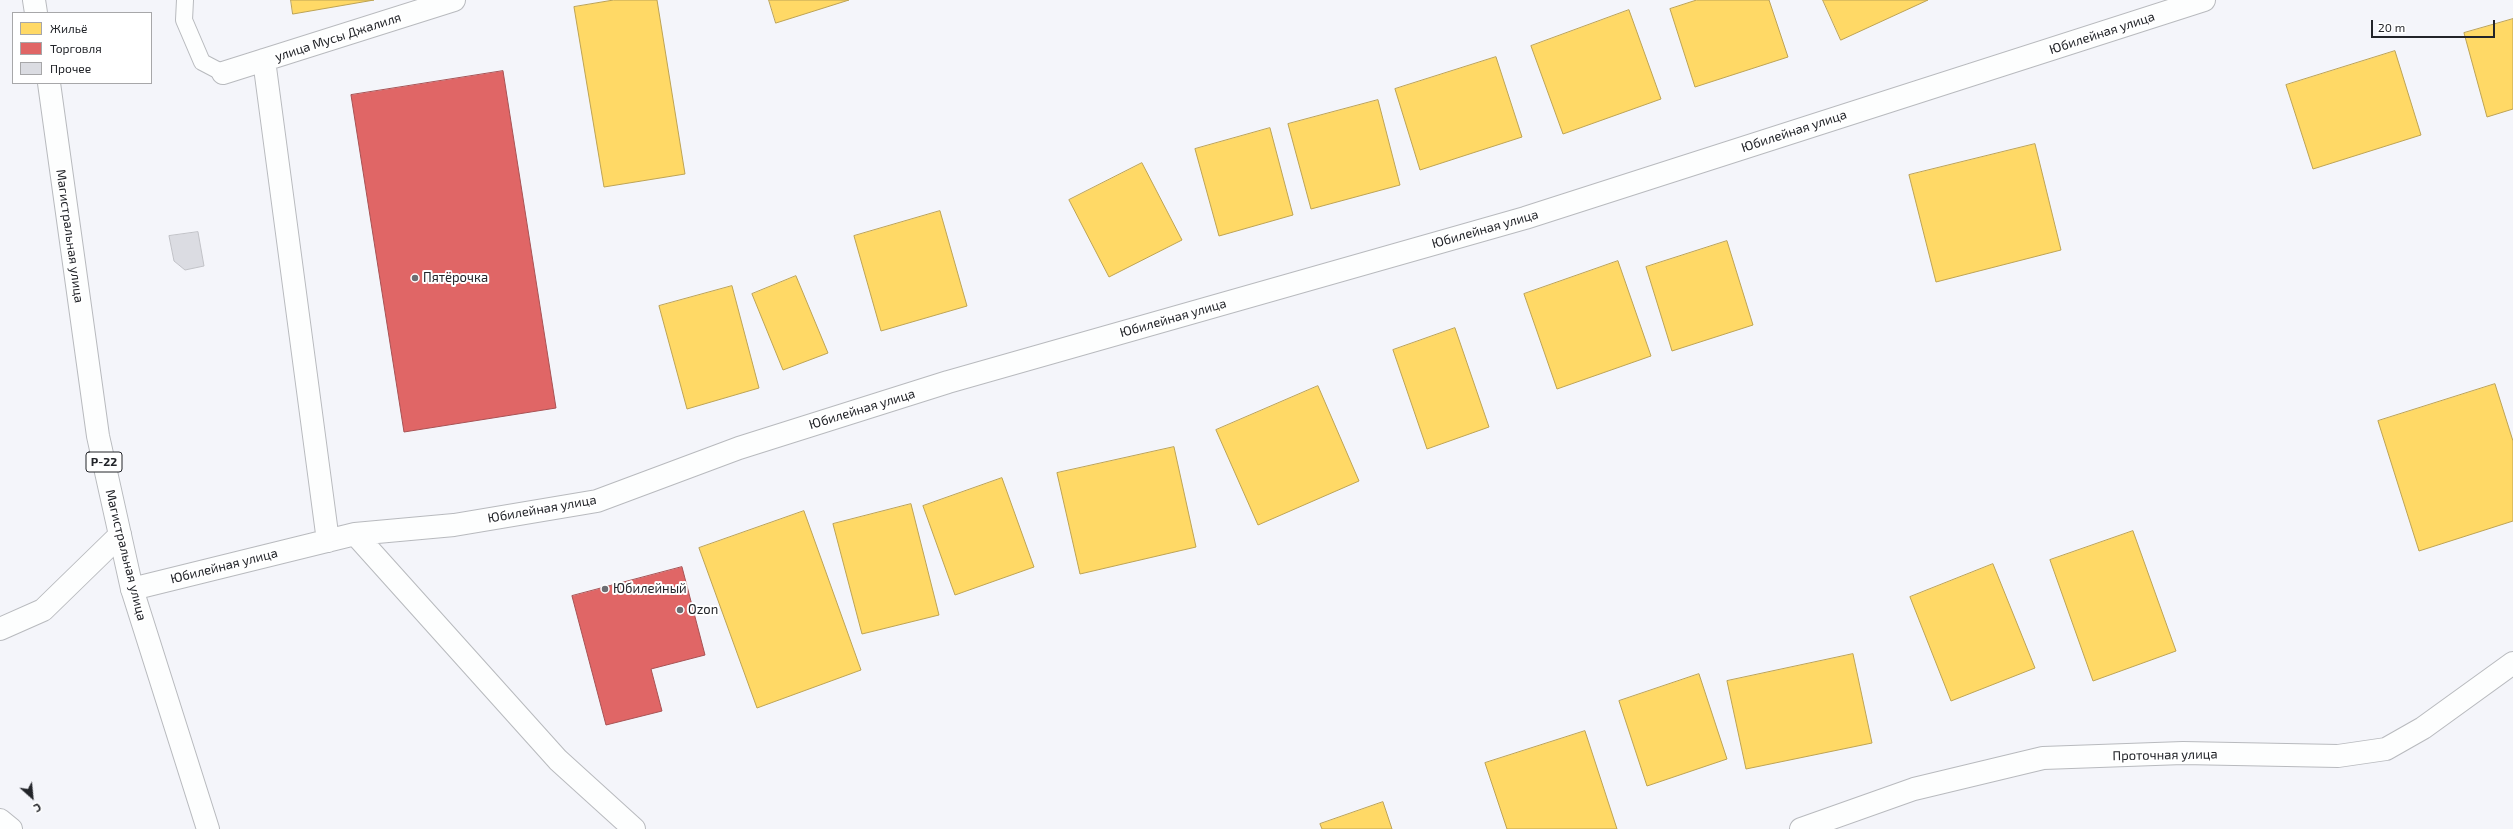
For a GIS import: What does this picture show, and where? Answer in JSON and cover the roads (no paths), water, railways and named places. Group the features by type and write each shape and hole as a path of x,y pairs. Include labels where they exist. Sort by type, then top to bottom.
{"main road":[{"path":"34,0 36,12"},
{"name":"улица Мусы Джалиля","path":"223,74 454,0"},
{"name":"Юбилейная улица","path":"132,589 356,534 454,525 597,500 739,448 940,385 1525,218 2204,0"},
{"path":"264,60 328,541"},
{"name":"Магистральная улица","path":"49,84 98,436 132,589 208,829"},
{"path":"356,534 558,760 634,829"},
{"path":"0,629 43,610 120,535"},
{"name":"Проточная улица","path":"1801,829 1914,789 2043,758 2183,753 2338,756 2386,749 2423,728 2513,663"},
{"path":"0,820 11,829"}],"lane":[{"path":"185,0 184,20 202,62 223,74"}],"place":[{"name":"Пятёрочка","path":"415,278"},
{"name":"Юбилейный","path":"605,589"},
{"name":"Ozon","path":"680,610"}]}
